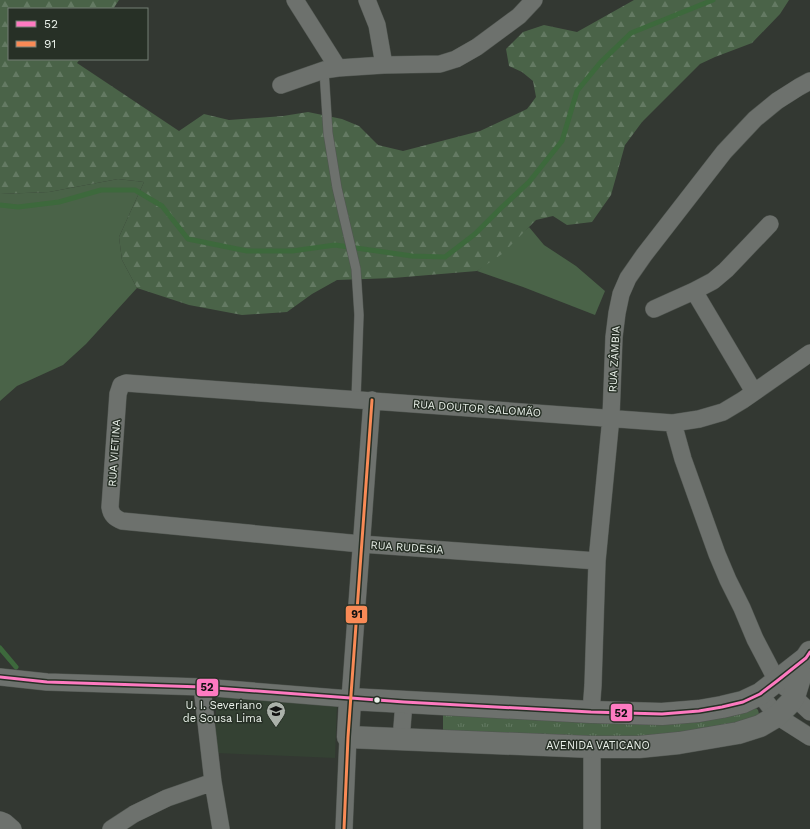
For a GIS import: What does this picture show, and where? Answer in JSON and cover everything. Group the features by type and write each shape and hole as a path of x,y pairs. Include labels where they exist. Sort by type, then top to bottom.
{"street":[{"path":"295,0 331,69"},
{"path":"367,0 377,25 384,65"},
{"path":"281,85 331,69 384,65 440,64 456,59 477,47 519,16 534,0"},
{"name":"RUA ZÂMBIA","path":"591,712 597,561 611,418 614,337 621,294 628,278 644,255 724,152 776,101 810,81"},
{"path":"654,309 713,281 726,270 770,224"},
{"path":"694,291 754,392"},
{"name":"RUA DOUTOR SALOMÃO","path":"126,383 673,423 699,419 723,412 810,353"},
{"name":"RUA VIETINA","path":"122,521 112,515 110,507 118,394 121,385 126,383"},
{"path":"344,829 350,699 361,544 364,400"},
{"path":"673,423 683,459 717,554 755,639 777,682 790,691 794,697 810,712"},
{"name":"RUA RUDESIA","path":"122,521 361,544 597,561"},
{"name":"AVENIDA VATICANO","path":"0,677 47,682 202,687 350,699 591,712 662,714 722,708 743,702 760,694 777,682 808,655"},
{"name":"AVENIDA VATICANO","path":"348,737 592,747 640,747 738,734 760,726 777,716 790,703 794,697 808,655"},
{"path":"202,687 213,782 221,829"},
{"path":"760,694 777,716 810,738"},
{"path":"401,740 404,702"},
{"path":"592,747 592,829"},
{"path":"111,829 134,814 167,798 213,782"},
{"path":"0,820 5,822 13,829"}],"lane":[{"path":"331,69 328,133 337,188 356,269 364,400"}],"shaded area":[{"name":"U. I. Severiano de Sousa Lima","path":"216,695 337,704 335,758 216,753"}],"green space":[{"path":"0,0 119,0 114,8 8,8 8,60 79,60 77,63 179,131 204,114 229,120 283,116 308,112 342,119 359,126 378,145 403,151 480,131 527,109 536,97 533,81 522,72 509,66 506,49 523,32 544,25 577,32 634,0 789,0 780,14 752,43 700,64 642,122 625,145 611,195 592,222 567,225 553,216 536,220 502,254 477,271 393,278 337,280 312,294 287,312 242,315 189,305 137,288 122,260 119,237 144,182 118,179 49,192 0,194"},
{"path":"118,179 144,182 119,237 122,260 137,288 86,344 63,365 17,386 0,401 0,194 49,192"},
{"path":"529,227 544,245 576,266 605,291 595,315 477,271"},
{"path":"755,707 759,714 757,718 675,737 443,735 443,713"}],"waterway":[{"path":"0,205 18,207 59,202 101,190 135,190 162,206 188,239 247,251 292,251 335,245 412,256 445,257 475,234 529,182 562,141 577,91 600,63 631,33 713,0"},
{"path":"0,648 16,667"}],"transit line":[{"name":"91","path":"344,829 348,737 372,400"},
{"name":"52","path":"0,677 47,682 202,687 404,702 591,712 662,714 699,711 743,702 760,694 806,658 810,652"}],"place":[{"name":"U. I. Severiano de Sousa Lima","path":"276,728"}]}
